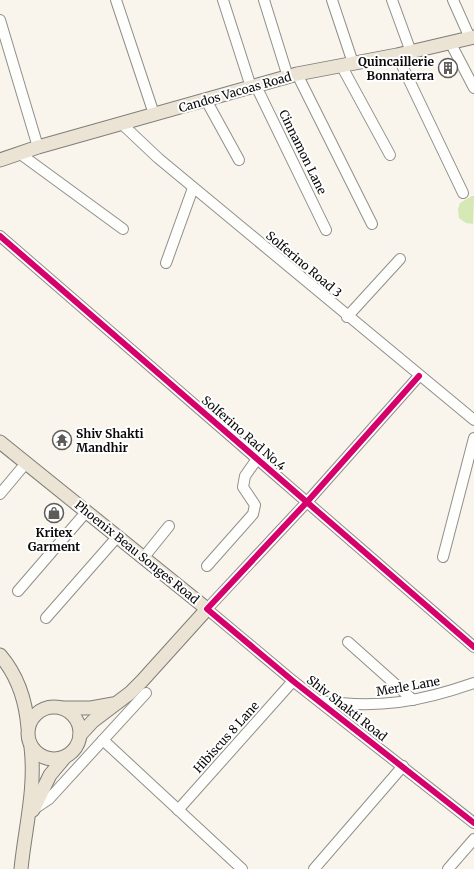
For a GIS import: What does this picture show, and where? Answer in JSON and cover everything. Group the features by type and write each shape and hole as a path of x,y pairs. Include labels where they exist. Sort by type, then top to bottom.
{"main road":[{"name":"Candos Vacoas Road","path":"0,160 19,153 253,86 347,64 397,55 472,38"},
{"name":"Phoenix Beau Songes Road","path":"0,442 207,609 142,681 130,693 113,704"},
{"path":"1,657 16,681 25,702 31,747 33,777 32,814 21,869"},
{"path":"28,730 30,722 40,711 47,708 90,708 113,704"},
{"path":"32,814 50,775 65,757 75,748 80,735 113,704"},
{"path":"62,708 73,716 79,728 80,735"},
{"path":"31,747 42,757 57,759 65,757"}],"street":[{"path":"116,0 154,114"},
{"name":"Cinnamon Lane","path":"223,0 253,86 326,230"},
{"path":"264,0 293,76 372,224"},
{"path":"332,0 347,64 390,155"},
{"path":"392,0 411,52"},
{"path":"453,0 472,38"},
{"path":"0,20 38,148"},
{"path":"450,42 474,88"},
{"path":"397,55 463,193"},
{"path":"206,100 239,160"},
{"name":"Solferino Road 3","path":"122,124 193,188 474,420"},
{"path":"19,153 123,229"},
{"path":"166,263 193,188"},
{"name":"Solferino Rad No.4","path":"0,236 474,647"},
{"path":"348,317 400,260"},
{"path":"207,609 308,502 419,376"},
{"path":"443,557 474,438"},
{"path":"207,566 253,514 255,505 243,487 245,476 257,459"},
{"path":"0,494 26,463"},
{"path":"18,591 87,511"},
{"path":"144,557 169,526"},
{"path":"46,618 118,536"},
{"name":"Shiv Shakti Road","path":"207,609 293,680 474,823"},
{"path":"348,642 413,700"},
{"name":"Hibiscus 8 Lane","path":"178,810 293,680"},
{"name":"Merle Lane","path":"321,701 344,704 377,705 413,700 474,683"},
{"path":"32,814 49,799 146,692"},
{"path":"103,740 242,869"},
{"path":"314,869 403,766"},
{"path":"448,869 474,839"}],"green space":[{"path":"474,196 473,224 466,223 459,218 458,209 460,203"}],"cycle path":[{"path":"0,236 474,647"},
{"path":"419,376 307,502 207,609 293,681 474,823"}],"place":[{"name":"Quincaillerie Bonnaterra","path":"448,68"},
{"name":"Shiv Shakti Mandhir","path":"62,440"},
{"name":"Kritex Garment","path":"54,513"}]}
